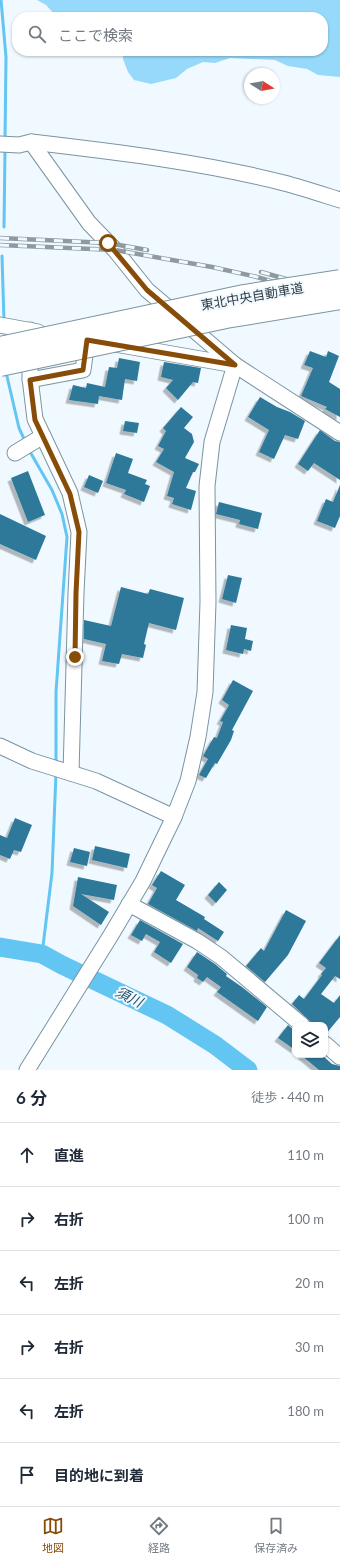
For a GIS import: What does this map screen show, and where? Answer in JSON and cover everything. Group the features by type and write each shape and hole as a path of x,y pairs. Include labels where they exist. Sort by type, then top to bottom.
{"highway":[{"name":"東北中央自動車道","path":"0,348 244,296 340,281"},
{"name":"東北中央自動車道","path":"0,365 226,317 340,298"}],"street":[{"path":"0,144 25,143 140,155 284,183 340,200"},
{"path":"25,143 147,290 235,365 340,433"},
{"path":"0,325 235,365"},
{"path":"27,330 30,380 39,439 70,494 79,532 76,593 61,770"},
{"path":"30,380 83,370 87,340"},
{"path":"27,1070 100,953 146,875 174,817 188,781 195,752 205,692 208,602 207,486 212,442 235,365"},
{"path":"16,453 39,439"},
{"path":"0,746 32,761 96,781 174,817"},
{"path":"129,904 197,941 221,957 298,1022"},
{"path":"328,1046 340,1056"}],"shaded area":[{"path":"37,0 340,0 340,77 318,75 307,69 288,66 275,60 230,58 215,63 203,62 187,69 176,78 151,84 134,80 128,72 123,59 123,56 328,56 328,12 52,12 46,5"}],"building":[{"path":"310,351 326,357 328,351 339,356 329,382 340,389 340,417 325,409 327,407 301,396 313,368 304,365"},
{"path":"119,358 140,362 137,381 125,379 122,400 99,396 98,404 69,400 73,385 86,388 87,383 105,387 109,367 117,368"},
{"path":"164,362 201,368 198,383 193,382 178,400 166,388 173,380 161,377"},
{"path":"260,397 305,421 298,439 285,435 274,459 259,452 269,430 248,417"},
{"path":"181,407 193,417 184,428 192,434 194,442 185,458 199,464 195,472 193,472 186,488 196,491 191,510 172,504 174,498 167,496 174,472 156,462 164,449 158,446 166,431 163,428"},
{"path":"125,421 139,423 137,433 123,431"},
{"path":"320,430 335,441 340,442 340,480 314,463 308,471 298,464"},
{"path":"116,453 133,459 128,473 147,480 145,484 150,486 144,502 124,494 126,490 106,483"},
{"path":"28,471 45,515 28,522 11,478"},
{"path":"89,475 103,481 98,493 84,487"},
{"path":"340,485 340,516 335,528 317,521 326,499 333,502"},
{"path":"219,502 262,513 258,529 239,524 240,520 216,514"},
{"path":"0,514 46,536 36,560 0,544"},
{"path":"228,575 242,578 236,603 222,599"},
{"path":"121,587 148,594 150,589 184,598 176,630 149,623 144,644 146,645 143,658 122,654 119,664 102,661 106,644 84,639 84,620 111,626"},
{"path":"231,625 247,628 245,639 253,641 251,651 244,649 243,654 226,650"},
{"path":"233,680 253,691 232,730 234,731 231,740 217,764 215,763 206,778 199,775 208,759 203,756 214,737 217,738 223,722 220,721 229,705 222,700"},
{"path":"15,818 32,825 21,852 14,850 10,859 0,855 0,835 7,838"},
{"path":"95,846 130,854 127,868 92,860"},
{"path":"74,848 90,852 87,866 70,862"},
{"path":"161,871 185,885 176,900 205,917 204,919 224,932 218,941 198,928 197,931 148,904 157,888 152,885"},
{"path":"78,877 117,885 114,900 81,894 109,912 101,925 73,906"},
{"path":"219,882 227,890 216,903 208,895"},
{"path":"286,910 306,921 288,955 265,982 246,966 261,948 264,951"},
{"path":"140,920 183,944 171,963 154,952 160,942 146,934 142,941 131,935"},
{"path":"340,935 340,979 335,976 321,994 334,1003 340,995 340,1017 328,1031 328,1022 311,1022 292,1004 299,995 304,999 322,975 321,974 326,968 319,963"},
{"path":"197,952 215,964 227,974 226,976 267,1007 258,1021 217,992 221,987 207,977 203,982 197,978 198,975 187,967"},
{"path":"288,1025 292,1028 292,1048 278,1038"},
{"path":"305,1058 325,1058 332,1064 340,1066 340,1070 319,1070"}],"waterway":[{"path":"1,0 6,57 5,140"},
{"path":"4,227 5,150"},
{"path":"2,256 4,321"},
{"path":"6,372 19,428 25,441"},
{"path":"29,450 52,490 62,514 67,537 56,692 56,763"},
{"path":"42,954 52,873 56,773"},
{"name":"須川","path":"0,947 42,954 167,1015 215,1045 248,1070"}],"railway":[{"path":"0,238 108,243 147,250"},
{"path":"0,245 115,250 212,267 257,277 340,302"},
{"path":"261,272 340,294"}],"route":[{"path":"75,657 79,532 70,494 35,420 30,380 83,370 87,340 235,365 147,290 108,243"}]}
